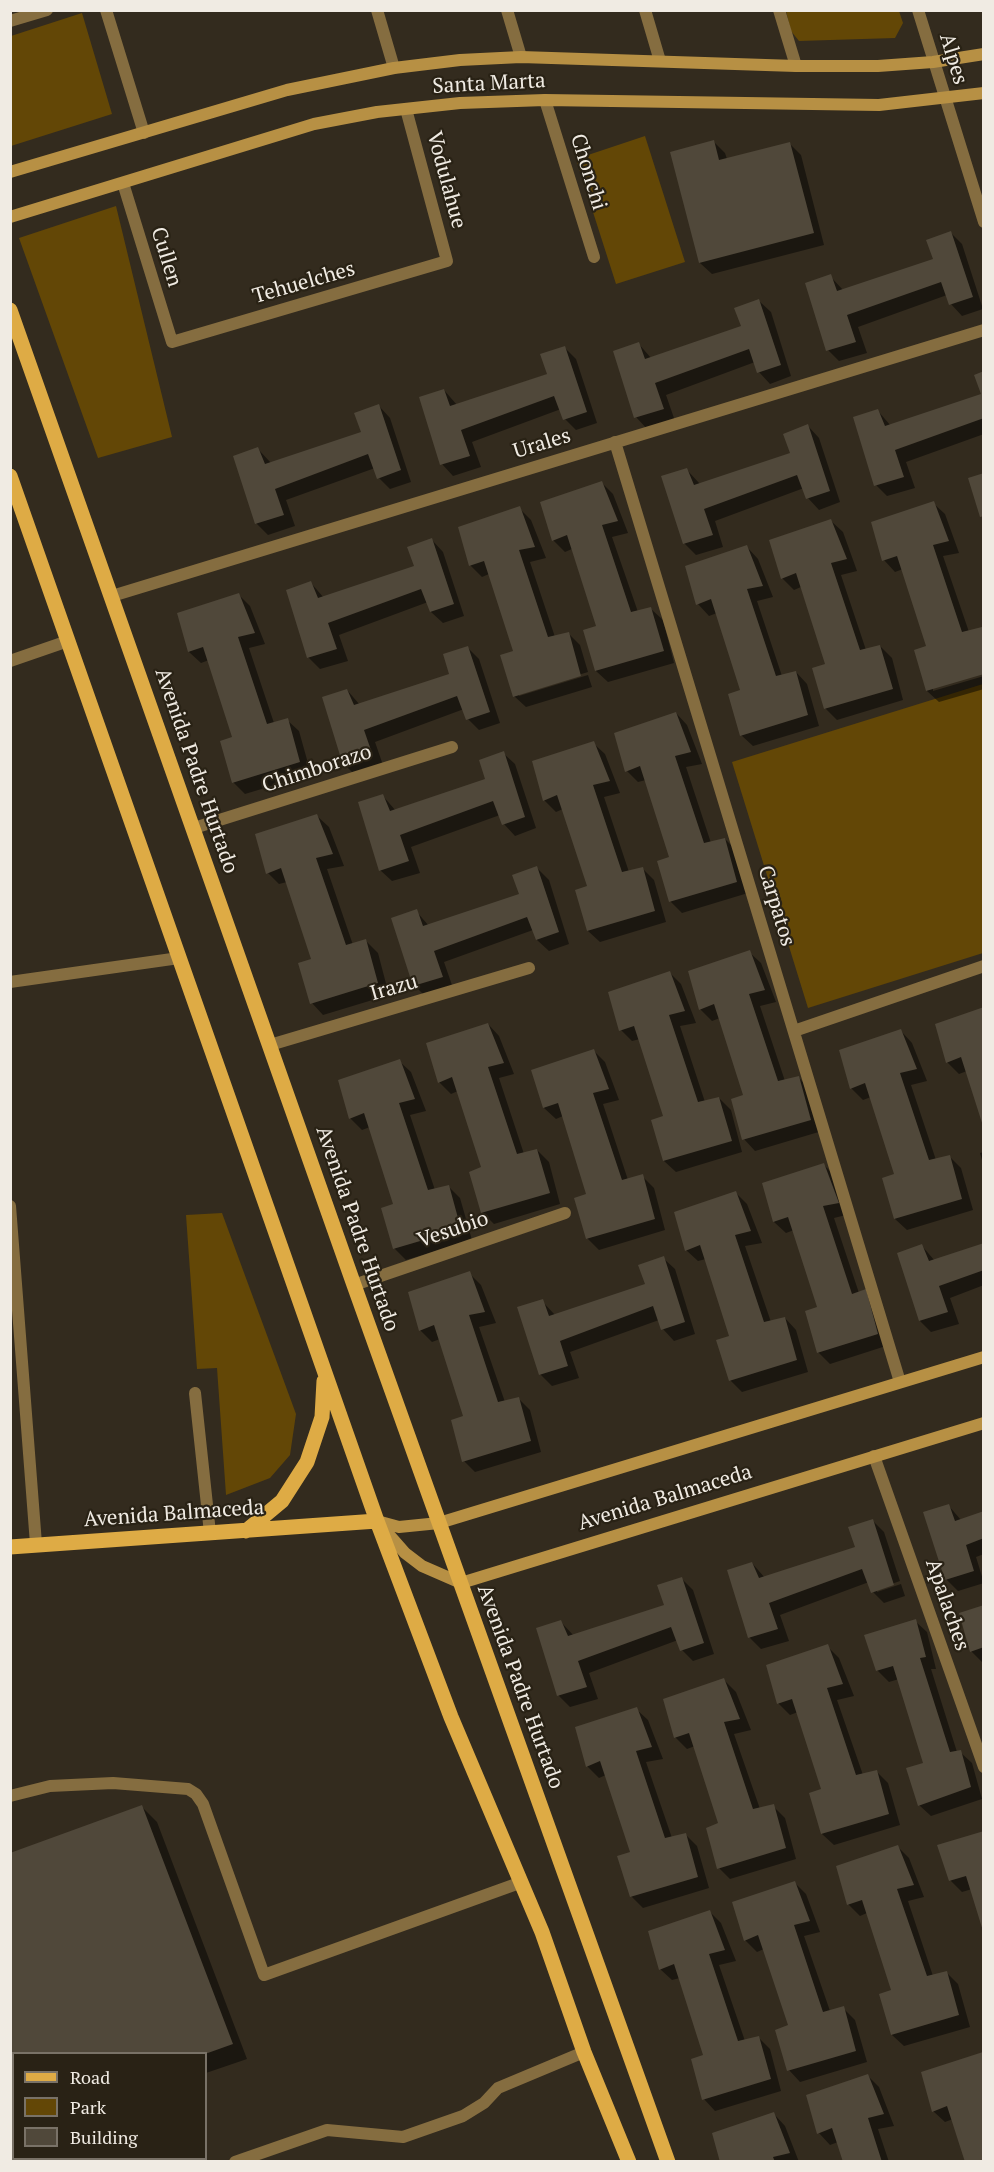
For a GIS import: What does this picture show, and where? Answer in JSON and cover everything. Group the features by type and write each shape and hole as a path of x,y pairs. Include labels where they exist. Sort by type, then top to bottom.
{"main road":[{"name":"Avenida Padre Hurtado","path":"10,310 354,1285 668,2162"},
{"path":"10,477 377,1521 451,1717 522,1882 584,2052 628,2162"},
{"path":"246,1530 282,1501 307,1462 322,1417 324,1372"},
{"name":"Avenida Balmaceda","path":"10,1547 377,1521"}],"street":[{"path":"10,21 47,10"},
{"path":"106,10 144,133"},
{"path":"377,10 394,68"},
{"path":"507,10 521,57"},
{"path":"645,10 660,61"},
{"path":"778,10 796,66"},
{"name":"Alpes","path":"918,10 984,222"},
{"name":"Santa Marta","path":"10,172 287,90 394,68 460,60 521,57 796,66 933,62 984,54"},
{"name":"Santa Marta","path":"10,217 314,124 406,109 460,103 545,99 840,106 945,99 984,93"},
{"name":"Chonchi","path":"545,99 594,257"},
{"name":"Vodulahue","path":"406,109 447,261"},
{"name":"Cullen","path":"123,183 172,342"},
{"name":"Tehuelches","path":"172,342 447,261"},
{"name":"Urales","path":"112,596 984,330"},
{"name":"Carpatos","path":"615,442 900,1382"},
{"path":"10,661 68,641"},
{"name":"Chimborazo","path":"194,828 452,747"},
{"path":"10,982 178,958"},
{"path":"794,1031 984,966"},
{"name":"Irazu","path":"270,1045 528,968"},
{"path":"10,1206 36,1544"},
{"name":"Vesubio","path":"354,1285 565,1213"},
{"name":"Avenida Balmaceda","path":"377,1521 399,1527 439,1523 984,1357"},
{"path":"195,1393 210,1533"},
{"name":"Avenida Balmaceda","path":"461,1583 984,1423"},
{"name":"Apalaches","path":"874,1456 984,1767"},
{"path":"377,1521 405,1553 441,1576 461,1583"},
{"path":"10,1796 50,1786 113,1783 188,1789 196,1794 203,1804 264,1975 522,1882"},
{"path":"235,2162 327,2130 404,2137 463,2116 484,2103 498,2088 584,2052"}],"green space":[{"path":"786,11 899,11 903,23 895,38 799,41 791,31"},
{"path":"82,13 112,114 11,146 11,36"},
{"path":"645,136 685,262 616,284 576,159"},
{"path":"116,206 172,437 98,458 19,238"},
{"path":"983,684 983,953 808,1008 732,762"},
{"path":"222,1213 296,1414 290,1455 270,1478 226,1495 217,1368 197,1369 186,1215"}],"building":[{"path":"714,140 719,160 790,142 814,233 699,263 670,152"},
{"path":"951,231 973,297 949,305 941,282 847,315 856,342 826,351 805,283 831,274 837,291 933,259 926,240"},
{"path":"759,299 781,365 757,373 749,349 655,383 664,409 634,418 613,351 639,342 645,359 741,326 734,308"},
{"path":"565,346 587,412 563,420 554,396 461,430 470,456 440,465 419,397 444,389 450,406 547,374 540,354"},
{"path":"984,371 984,418 895,450 904,477 874,486 853,417 878,409 885,426 981,394 974,375"},
{"path":"379,404 401,470 377,479 368,454 275,489 284,515 255,524 233,456 258,447 265,464 361,432 354,413"},
{"path":"808,424 830,491 806,499 797,475 704,509 713,535 683,544 661,476 687,468 694,485 790,453 783,434"},
{"path":"984,473 984,516 980,517 968,478"},
{"path":"602,481 618,521 602,525 631,612 651,607 664,651 595,671 583,630 596,626 567,535 552,541 540,502"},
{"path":"934,501 949,541 933,545 962,632 982,627 984,674 926,691 914,650 926,646 897,556 882,561 871,522"},
{"path":"520,506 535,547 519,550 548,637 569,632 581,676 513,697 500,655 513,651 484,561 469,566 458,527"},
{"path":"831,519 847,559 831,563 860,650 880,645 893,689 824,709 812,668 825,664 796,573 781,579 769,540"},
{"path":"432,538 454,604 430,612 421,589 328,623 337,649 307,658 286,590 311,581 318,598 414,566 407,547"},
{"path":"747,545 763,586 747,589 776,676 796,671 808,715 740,736 728,694 740,690 711,599 696,605 685,566"},
{"path":"239,593 255,633 238,637 267,724 288,718 300,762 232,783 220,741 232,737 203,647 188,652 177,613"},
{"path":"468,646 490,712 466,720 457,696 364,730 373,756 343,765 322,697 347,689 354,705 449,674 443,654"},
{"path":"676,712 691,752 675,756 704,843 725,838 737,882 669,902 657,861 669,857 640,766 625,772 614,733"},
{"path":"594,741 610,781 593,785 622,872 643,867 655,911 587,931 575,890 587,886 557,795 543,801 532,761"},
{"path":"504,751 525,817 502,825 493,801 400,835 409,861 379,871 358,802 383,794 390,811 485,779 479,760"},
{"path":"317,814 333,854 316,858 346,945 366,939 378,983 310,1004 298,963 311,959 281,868 266,874 255,834"},
{"path":"537,866 559,932 536,940 527,917 434,951 443,977 413,986 391,918 417,909 423,926 519,894 512,875"},
{"path":"750,950 765,990 749,994 778,1081 799,1076 811,1120 742,1140 731,1099 743,1095 714,1004 699,1010 688,971"},
{"path":"670,971 685,1011 669,1015 698,1102 719,1097 732,1141 663,1161 651,1120 663,1116 634,1026 619,1031 608,992"},
{"path":"984,1007 983,1126 961,1057 946,1063 935,1024"},
{"path":"488,1023 504,1063 488,1067 517,1154 537,1149 550,1193 481,1213 469,1172 481,1167 452,1077 438,1083 426,1043"},
{"path":"901,1029 917,1069 900,1073 929,1160 950,1155 962,1199 894,1219 882,1178 894,1174 865,1083 850,1089 839,1050"},
{"path":"594,1049 609,1089 593,1093 622,1180 643,1174 655,1219 586,1239 574,1198 586,1194 558,1103 543,1108 531,1070"},
{"path":"400,1059 415,1099 399,1103 428,1190 449,1185 461,1229 393,1249 381,1208 393,1204 364,1113 349,1119 338,1080"},
{"path":"824,1163 839,1203 823,1206 852,1294 866,1289 878,1334 817,1353 805,1311 817,1307 788,1217 773,1222 762,1183"},
{"path":"736,1191 751,1231 735,1235 764,1322 785,1317 797,1360 729,1381 716,1340 729,1336 700,1245 685,1251 674,1212"},
{"path":"984,1243 984,1270 939,1286 948,1312 919,1321 897,1253 922,1244 929,1261"},
{"path":"664,1256 685,1322 661,1330 653,1306 560,1341 568,1366 539,1375 517,1307 543,1299 549,1316 645,1284 638,1265"},
{"path":"470,1271 485,1312 469,1315 498,1402 519,1397 531,1441 462,1462 451,1420 463,1416 434,1325 419,1331 408,1292"},
{"path":"949,1504 955,1521 984,1511 984,1538 966,1545 974,1571 945,1580 923,1512"},
{"path":"873,1519 894,1585 871,1593 862,1569 769,1603 778,1629 748,1638 727,1570 752,1562 759,1578 855,1547 848,1527"},
{"path":"682,1577 704,1643 680,1651 671,1627 578,1661 587,1687 557,1696 536,1628 561,1620 568,1636 664,1605 657,1585"},
{"path":"984,1605 984,1647 970,1652 959,1613"},
{"path":"916,1619 926,1657 920,1658 950,1752 961,1750 971,1787 918,1806 906,1768 923,1763 893,1666 876,1671 864,1635"},
{"path":"828,1644 843,1684 827,1688 856,1775 877,1770 889,1814 821,1834 809,1793 821,1789 792,1699 777,1704 766,1665"},
{"path":"724,1678 740,1719 724,1722 753,1809 774,1804 786,1848 717,1869 706,1828 718,1823 689,1733 674,1738 663,1699"},
{"path":"637,1707 652,1747 636,1751 665,1838 686,1833 698,1877 630,1897 617,1856 630,1852 600,1761 586,1767 575,1727"},
{"path":"142,1805 233,2044 207,2053 12,2052 12,2120 10,2120 10,1853"},
{"path":"984,1831 983,1931 966,1876 949,1881 937,1845"},
{"path":"898,1845 914,1885 897,1889 927,1976 947,1971 959,2015 891,2035 879,1994 891,1990 862,1900 847,1905 836,1866"},
{"path":"795,1881 810,1921 794,1925 823,2012 844,2006 856,2051 787,2071 775,2030 788,2025 758,1935 744,1941 732,1902"},
{"path":"710,1910 725,1950 709,1954 738,2041 759,2036 771,2079 702,2100 691,2059 703,2055 674,1964 659,1970 648,1931"},
{"path":"983,2052 984,2162 965,2162 947,2106 932,2112 921,2072"},
{"path":"868,2074 884,2114 868,2118 882,2162 843,2162 832,2128 817,2134 806,2095"},
{"path":"774,2112 790,2153 773,2157 775,2162 720,2162 712,2133"}]}
